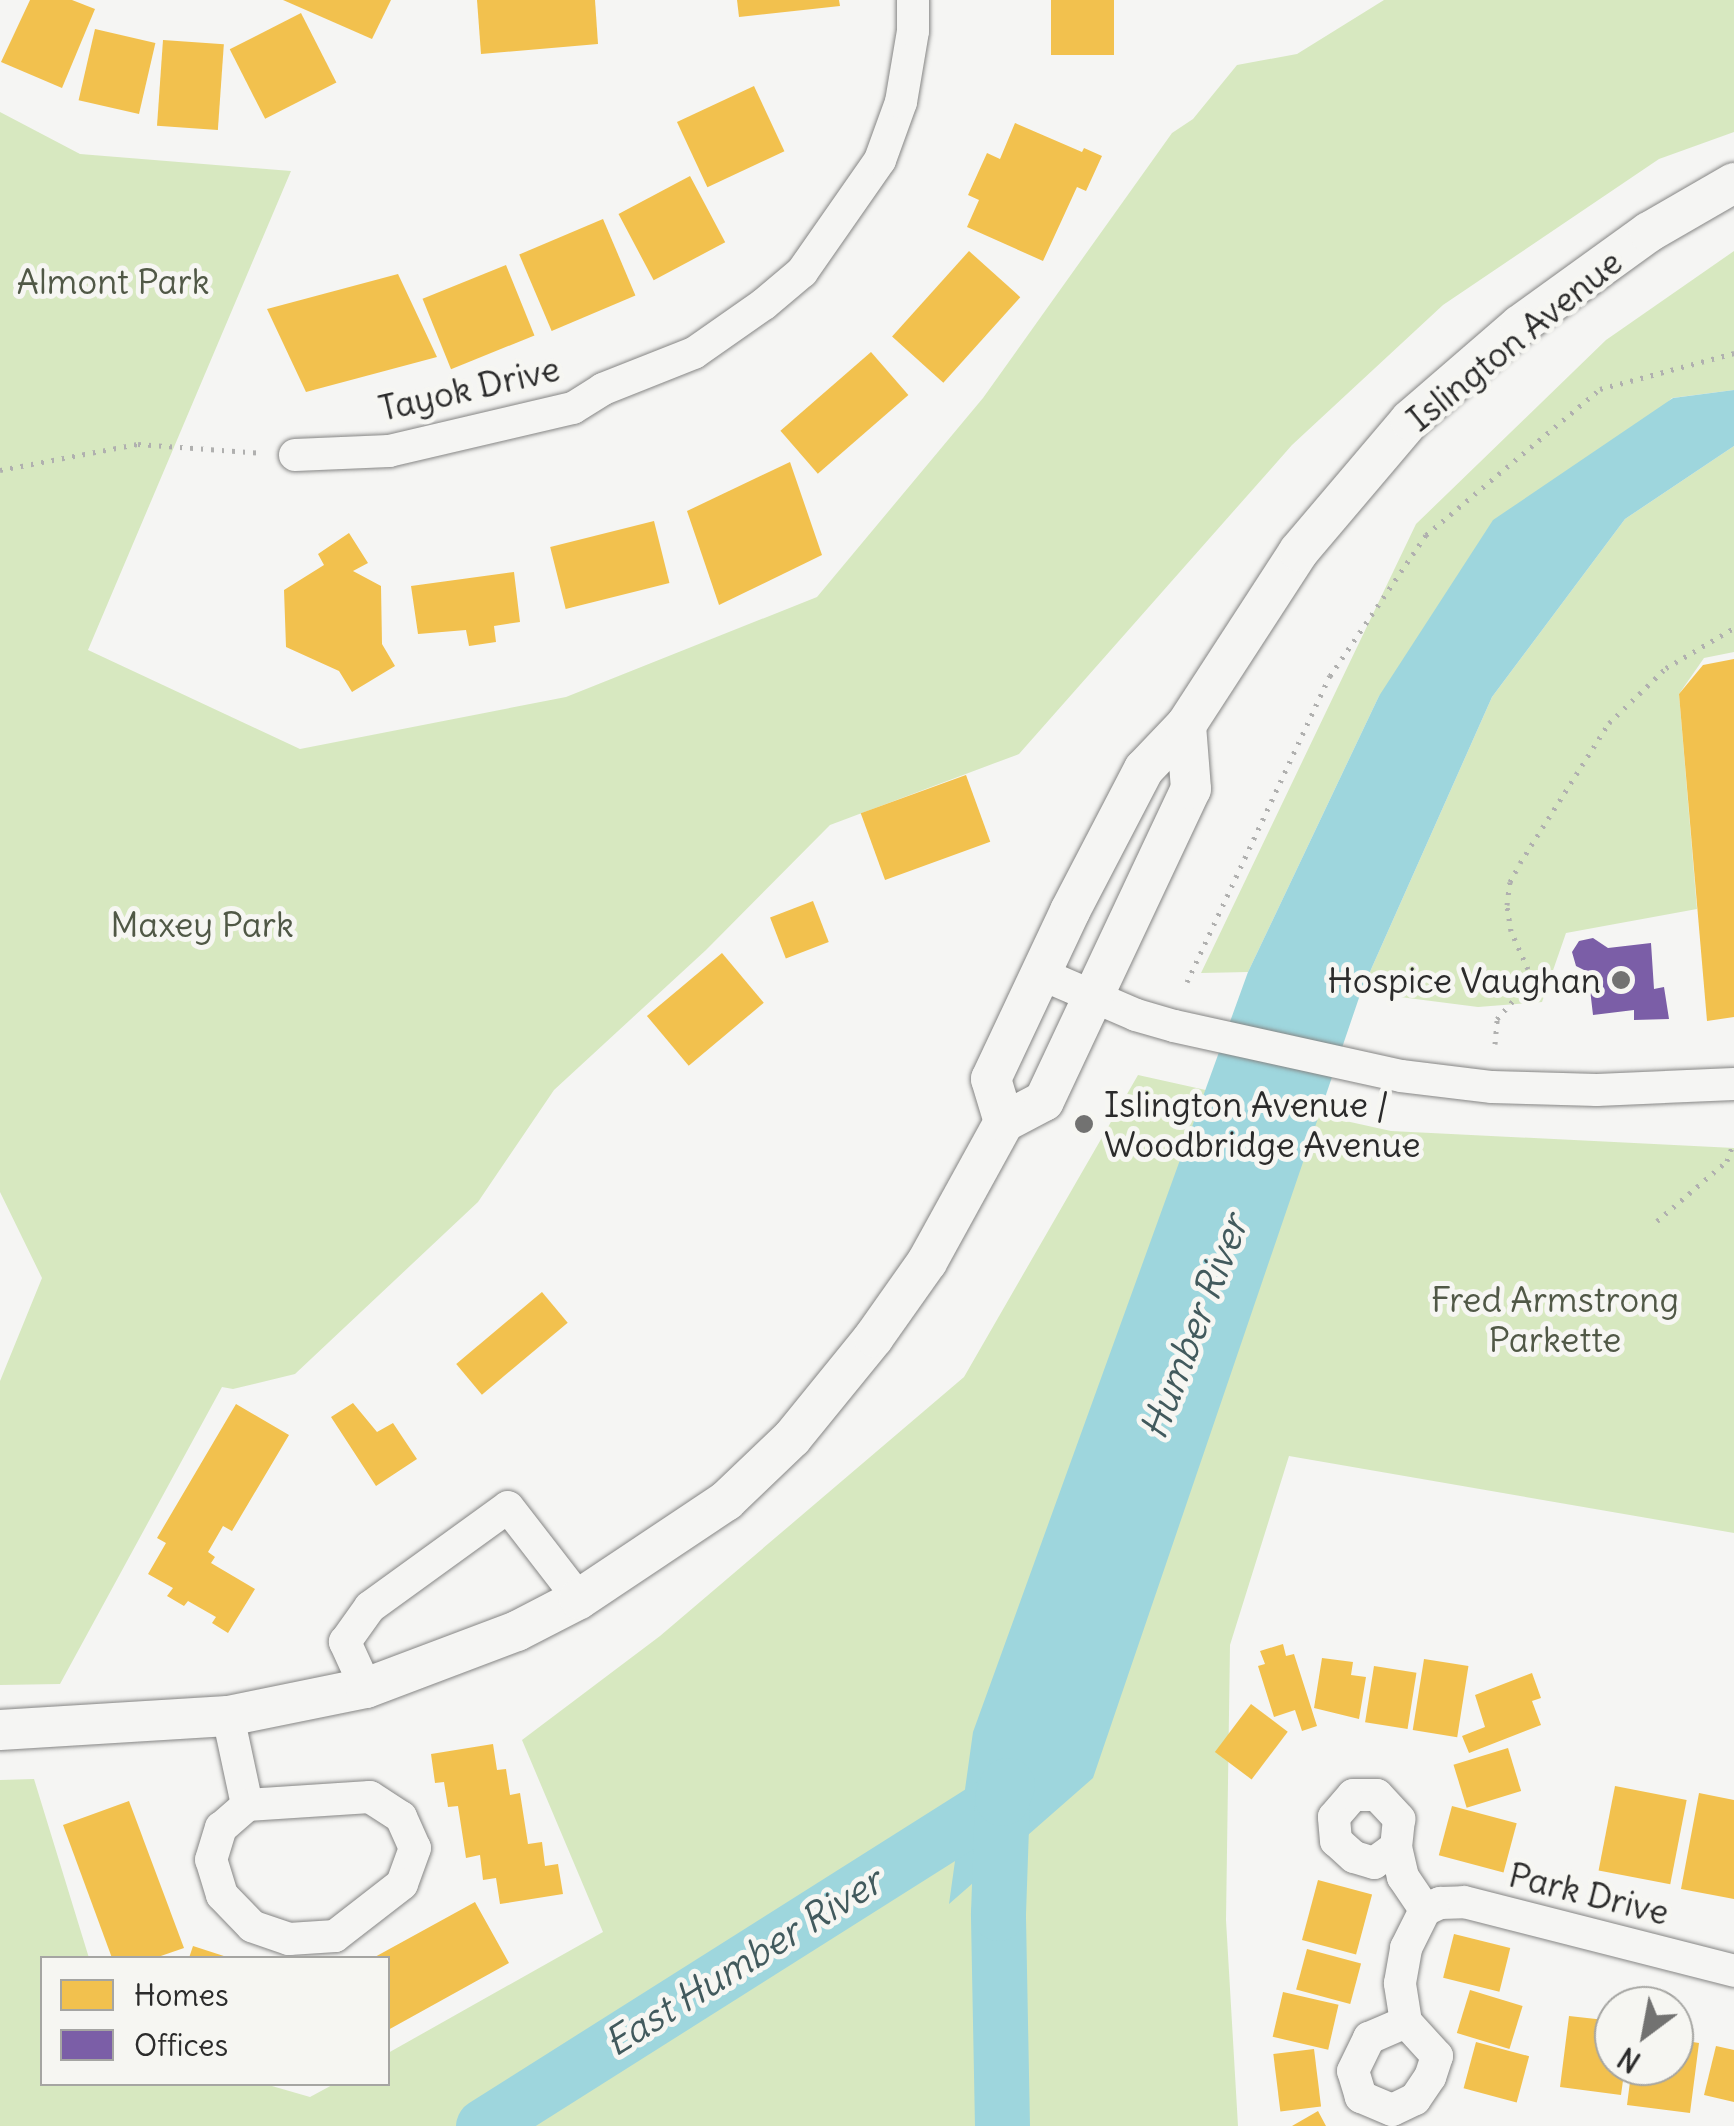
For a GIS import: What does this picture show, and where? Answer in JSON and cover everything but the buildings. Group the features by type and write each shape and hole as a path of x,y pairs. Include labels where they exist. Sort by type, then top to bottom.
{"main road":[{"name":"Islington Avenue","path":"1004,1122 991,1079 1144,769 1186,725 1298,551 1410,420 1536,314 1649,232 1734,183"},
{"path":"0,1730 228,1716 366,1688 518,1631 580,1598 726,1501 792,1438 874,1337 927,1262 1004,1122 1044,1101 1191,789 1186,725"}],"street":[{"name":"Tayok Drive","path":"295,455 390,451 556,414 603,389 694,353 764,304 802,272 880,160 901,102 913,32 913,0"},
{"path":"1041,974 1174,1026 1401,1076 1492,1086 1597,1090 1734,1084"},
{"path":"366,1688 345,1642 370,1606 508,1507 580,1598"},
{"path":"228,1716 247,1805"},
{"path":"370,1796 401,1817 415,1848 402,1884 336,1936 288,1939 252,1926 222,1896 211,1860 221,1828 247,1805 370,1796"},
{"path":"1396,1847 1404,1877 1425,1910 1412,1930 1400,1983 1406,2022"},
{"name":"Park Drive","path":"1425,1910 1440,1903 1464,1902 1734,1971"}],"path":[{"path":"1187,982 1330,676 1426,535 1600,389 1734,353"},
{"path":"0,470 138,444 295,455"},
{"path":"1495,1044 1497,1019 1526,986 1528,969 1510,931 1507,904 1510,882 1528,850 1608,723 1666,668 1734,628"},
{"path":"1657,1221 1727,1161 1734,1142"}],"green space":[{"name":"Maxey Park","path":"1384,0 1734,0 1734,132 1659,159 1443,305 1292,445 1019,754 830,825 706,950 554,1090 478,1202 295,1374 233,1389 222,1387 60,1684 0,1685 0,1381 42,1278 0,1192 0,112 80,154 291,171 88,650 300,749 566,697 817,597 983,398 1172,133 1193,119 1237,65 1297,54"},
{"path":"1734,251 1734,390 1672,398 1379,696 1248,972 1201,973 1416,524 1606,340"},
{"path":"1734,446 1734,652 1704,658 1679,694 1697,909 1566,933 1542,1002 1478,1007 1361,992 1492,697 1625,519"},
{"name":"Fred Armstrong Parkette","path":"1138,1075 1391,1131 1734,1148 1734,1533 1289,1456 1230,1645 1226,1920 1238,2126 0,2126 0,1780 34,1779 88,1956 40,1956 40,2086 272,2086 310,2097 330,2086 390,2086 390,2052 603,1932 522,1740 660,1636 964,1377"}],"water":[{"path":"1734,390 1734,446 1625,519 1492,697 1361,992 1093,1778 949,1904 973,1732 1248,972 1379,696 1493,520 1673,398"}],"waterway":[{"name":"Humber River","path":"1002,2126 998,1913 1002,1798 1007,1785"},
{"name":"East Humber River","path":"483,2126 1002,1798"}],"place":[{"name":"Hospice Vaughan","path":"1621,980"},
{"name":"Islington Avenue / Woodbridge Avenue","path":"1084,1124"}],"park label":[{"name":"Almont Park","path":"113,281"}]}
